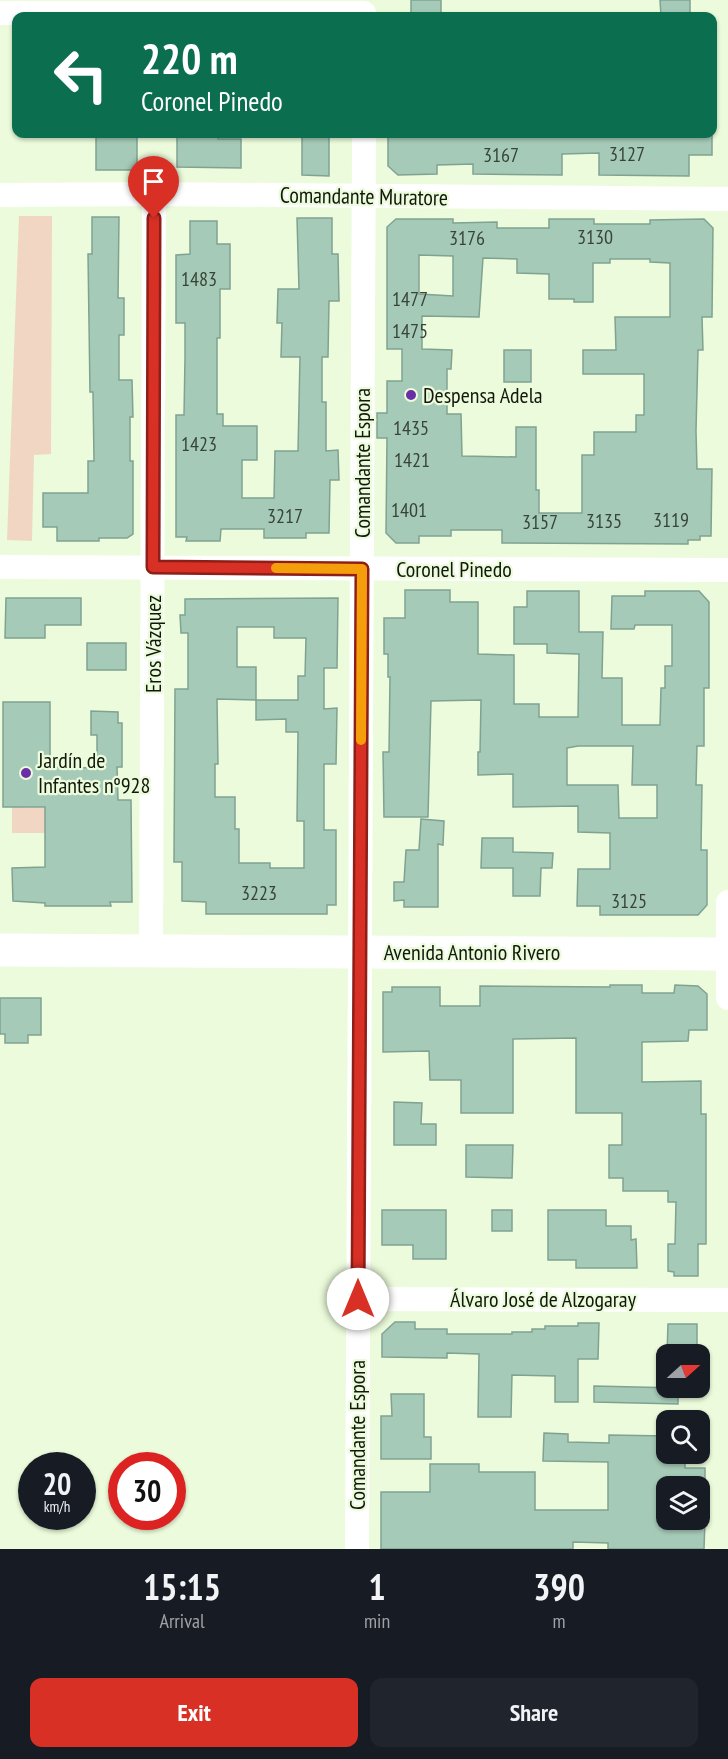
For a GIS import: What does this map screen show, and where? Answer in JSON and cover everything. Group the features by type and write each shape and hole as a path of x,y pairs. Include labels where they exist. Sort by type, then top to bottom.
{"main road":[{"name":"Avenida Antonio Rivero","path":"0,950 728,954"}],"street":[{"path":"121,12 364,10"},
{"name":"Comandante Espora","path":"357,1549 364,138"},
{"name":"Comandante Muratore","path":"0,195 154,194 728,199"},
{"name":"Eros Vázquez","path":"151,950 154,194"},
{"name":"Coronel Pinedo","path":"0,567 728,570"},
{"path":"728,902 728,999"},
{"name":"Álvaro José de Alzogaray","path":"358,1299 728,1300"}],"shaded area":[{"path":"19,216 52,216 51,454 34,455 32,541 7,540"},
{"path":"12,807 50,808 50,833 12,833"}],"building":[{"path":"411,0 441,0 441,12 411,12"},
{"path":"660,0 690,0 690,12 661,12"},
{"path":"96,138 137,138 137,170 96,170"},
{"path":"177,138 241,139 241,168 177,167"},
{"path":"302,138 329,138 329,176 302,175"},
{"path":"388,138 712,138 712,155 689,155 689,176 599,175 599,153 562,154 562,175 473,174 473,164 437,165 437,174 398,175 388,166"},
{"path":"92,217 119,217 118,298 124,298 124,335 119,335 119,380 132,380 133,417 130,417 130,461 133,461 133,534 127,538 99,538 99,541 57,541 57,527 43,527 43,493 88,493 88,461 94,461 93,392 90,392 88,254 92,254"},
{"path":"297,218 332,218 332,254 338,254 339,301 329,301 328,357 322,357 322,402 326,402 326,451 338,450 339,480 330,480 329,533 306,533 306,538 264,538 264,529 221,529 220,541 186,541 187,537 176,537 176,415 184,415 185,323 176,323 176,255 190,254 190,221 217,221 217,244 230,244 230,289 220,289 220,338 217,338 217,414 223,414 223,426 257,426 257,460 242,460 242,498 274,498 275,451 298,451 300,357 281,357 282,323 277,323 278,289 299,289"},
{"path":"396,219 453,219 453,223 497,222 497,228 549,228 549,219 594,219 594,224 650,224 650,220 704,219 713,228 712,317 702,317 703,350 698,350 696,431 697,469 712,469 711,536 700,536 700,540 688,540 688,544 502,543 502,530 451,530 451,536 419,536 419,543 396,543 386,533 387,438 377,438 377,413 387,413 387,381 402,381 402,349 387,349 387,227","holes":["419,255 453,256 453,296 419,294","483,258 517,259 517,273 549,274 549,299 574,299 574,302 593,302 593,263 610,263 610,259 650,259 650,262 670,263 670,317 615,317 616,350 583,350 583,374 644,374 644,415 636,415 636,432 594,432 594,455 582,455 582,513 539,513 539,490 536,490 536,427 516,427 516,457 462,456 461,414 447,414 447,369 451,369 452,350 422,349 422,316 479,317"]},
{"path":"504,350 531,350 531,382 504,382"},
{"path":"405,590 450,590 450,602 478,602 478,654 514,655 514,704 539,704 539,717 578,717 579,654 547,653 547,644 514,644 514,607 527,607 527,591 579,591 579,632 603,632 602,678 622,678 622,725 660,725 661,688 665,688 665,666 672,666 672,625 635,625 634,629 611,629 612,596 645,596 645,591 699,591 709,602 709,688 704,688 704,746 697,746 696,785 702,785 701,850 707,850 707,905 698,915 600,915 600,906 577,906 578,869 610,869 610,833 578,832 578,806 513,807 513,774 478,775 481,700 431,701 428,817 384,817 383,752 389,752 390,677 388,677 388,654 384,654 384,618 405,618","holes":["633,746 632,785 657,785 657,818 619,818 618,785 567,785 567,748"]},
{"path":"6,598 81,598 81,625 45,625 45,638 5,638"},
{"path":"338,598 337,668 324,668 324,709 337,708 336,764 324,764 324,830 336,830 336,905 327,905 327,914 206,914 206,902 182,901 182,862 174,862 175,689 188,689 188,633 181,633 180,615 185,615 185,599","holes":["237,627 274,627 274,638 306,638 305,676 298,676 298,700 256,700 256,667 237,667","217,699 256,700 256,720 286,719 286,732 298,732 297,821 304,821 304,868 270,868 270,863 239,863 239,829 235,829 235,797 215,797 215,764 218,764"]},
{"path":"87,643 126,643 126,670 87,670"},
{"path":"3,702 50,702 50,767 97,768 97,735 91,735 91,711 118,712 118,723 122,723 122,767 117,767 118,800 131,800 132,902 110,902 111,906 45,906 45,903 13,901 12,868 45,867 45,807 3,807"},
{"path":"421,819 444,821 443,845 438,844 438,907 404,907 404,900 394,901 394,882 404,882 406,850 419,850"},
{"path":"482,838 513,838 513,852 553,853 552,868 541,868 540,896 513,896 513,868 481,868"},
{"path":"610,985 642,985 642,993 674,993 675,985 698,986 707,994 707,1030 689,1030 688,1041 642,1042 642,1082 701,1081 701,1114 706,1114 706,1244 698,1244 698,1276 674,1276 674,1272 668,1271 668,1244 675,1244 676,1202 668,1202 668,1191 623,1191 623,1178 609,1178 609,1145 622,1145 622,1113 576,1113 576,1038 513,1039 513,1113 461,1113 461,1080 430,1080 429,1051 383,1052 383,992 392,992 392,987 440,987 440,1006 480,1006 480,986 610,987"},
{"path":"0,998 41,998 41,1035 28,1035 28,1043 5,1043 5,1034 0,1034"},
{"path":"394,1102 422,1103 421,1124 436,1124 436,1145 394,1145"},
{"path":"466,1145 513,1145 512,1178 466,1177"},
{"path":"382,1210 446,1210 446,1259 413,1259 413,1245 382,1245"},
{"path":"492,1210 512,1210 512,1231 492,1231"},
{"path":"548,1210 606,1210 606,1226 631,1226 631,1240 636,1239 637,1268 576,1268 576,1260 548,1260"},
{"path":"395,1322 415,1322 415,1329 447,1329 447,1334 512,1334 512,1332 532,1332 532,1329 545,1329 545,1326 578,1326 578,1323 599,1323 598,1359 578,1359 578,1402 555,1402 555,1376 512,1375 511,1417 478,1417 479,1354 447,1353 447,1358 382,1357 382,1334"},
{"path":"668,1324 697,1324 697,1344 667,1344"},
{"path":"594,1386 656,1387 656,1398 678,1398 678,1404 594,1402"},
{"path":"391,1394 424,1394 424,1437 431,1437 431,1459 381,1459 381,1416 392,1416"},
{"path":"544,1433 568,1434 568,1442 609,1443 609,1435 656,1436 656,1464 685,1464 685,1468 705,1468 705,1476 656,1476 656,1530 705,1530 704,1549 608,1549 608,1543 573,1542 573,1549 381,1549 381,1492 430,1492 430,1464 479,1464 479,1472 535,1472 535,1510 608,1510 608,1462 543,1461"}],"slow traffic":[{"path":"276,568 362,569 361,740"}],"place":[{"name":"Despensa Adela","path":"411,395"},
{"name":"Jardín de Infantes nº928","path":"26,773"}],"route":[{"path":"154,218 153,567 362,569 358,1299"}]}
